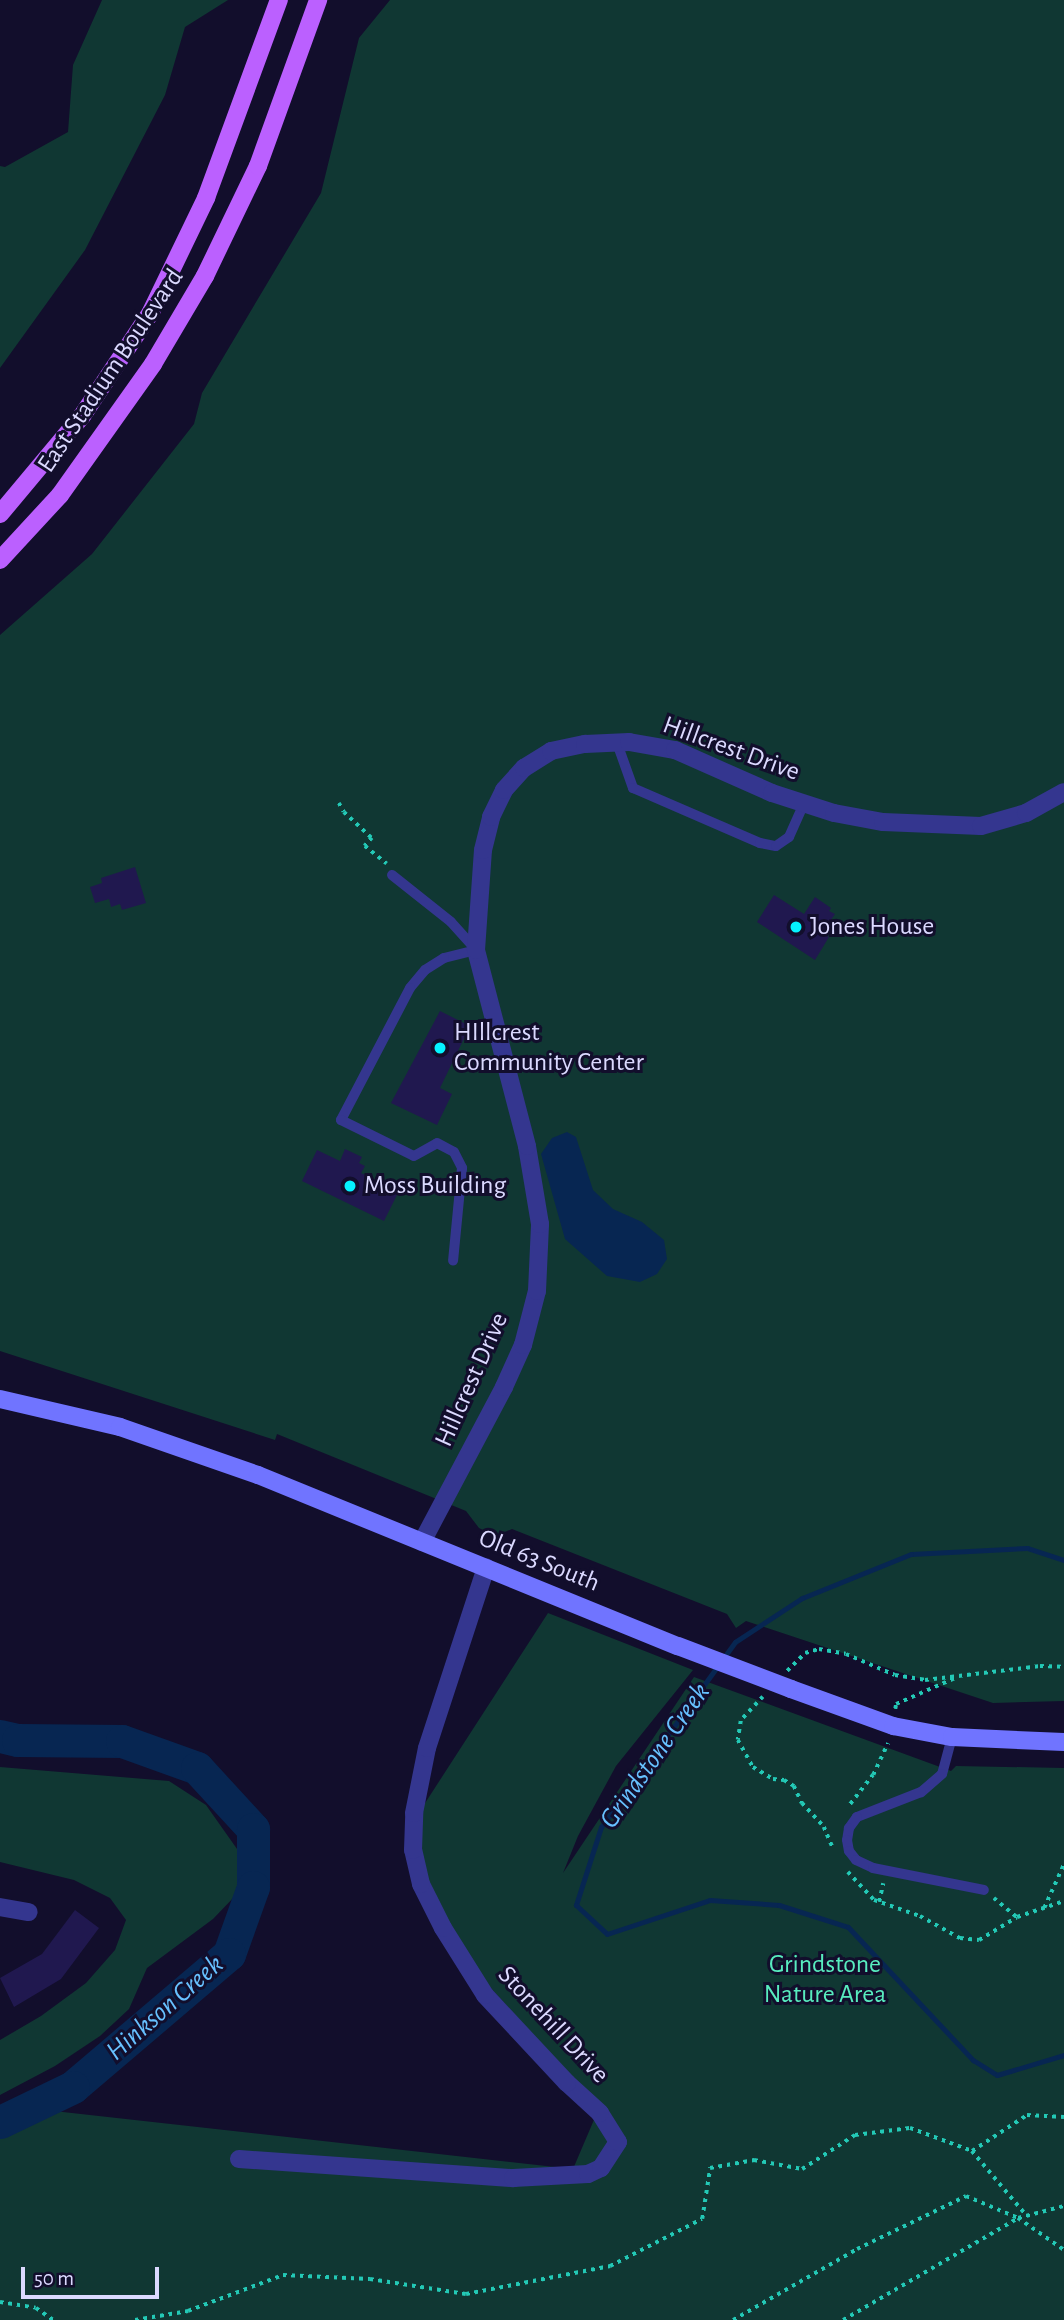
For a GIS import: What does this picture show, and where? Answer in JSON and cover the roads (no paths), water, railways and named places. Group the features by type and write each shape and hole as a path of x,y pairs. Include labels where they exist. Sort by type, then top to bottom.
{"main road":[{"name":"East Stadium Boulevard","path":"0,514 82,416 151,312 206,198 279,0"},
{"name":"East Stadium Boulevard","path":"0,560 60,495 153,364 205,276 258,166 318,0"},
{"name":"Old 63 South","path":"0,1399 120,1427 258,1475 678,1646 893,1726 952,1737 1064,1742"}],"street":[{"name":"Hillcrest Drive","path":"422,1542 504,1387 523,1345 537,1291 540,1224 527,1146 476,950 483,850 491,817 504,790 524,768 551,751 617,743 675,750 772,793 834,813 883,822 981,826 1026,813 1064,792"},
{"name":"Stonehill Drive","path":"239,2159 513,2178 588,2174 601,2168 618,2142 600,2113 567,2083 485,1995 443,1928 421,1884 413,1850 414,1813 427,1748 486,1567"},
{"path":"0,1907 29,1912"}],"lane":[{"path":"617,743 633,788 760,843 776,846 789,837 804,803"},
{"path":"392,875 451,922 476,950 444,958 425,970 410,988 341,1120 414,1156 437,1143 454,1152 462,1167 453,1261"},
{"path":"952,1737 942,1774 921,1792 857,1817 849,1828 849,1851 856,1860 886,1870 984,1890"}],"water":[{"path":"567,1132 576,1137 593,1190 613,1209 642,1222 664,1240 667,1259 657,1274 640,1282 607,1276 565,1239 541,1154 552,1138"}],"waterway":[{"name":"Grindstone Creek","path":"1064,1560 1027,1548 911,1554 802,1598 735,1642 601,1827 576,1905 607,1934 710,1900 779,1905 848,1927 973,2060 997,2075 1064,2055"},
{"name":"Hinkson Creek","path":"0,1736 18,1740 122,1741 197,1768 253,1829 253,1887 229,1954 73,2087 0,2122"}],"place":[{"name":"Jones House","path":"796,927"},
{"name":"HIllcrest Community Center","path":"440,1048"},
{"name":"Moss Building","path":"350,1186"}],"park label":[{"name":"Grindstone Nature Area","path":"825,1980"}]}
